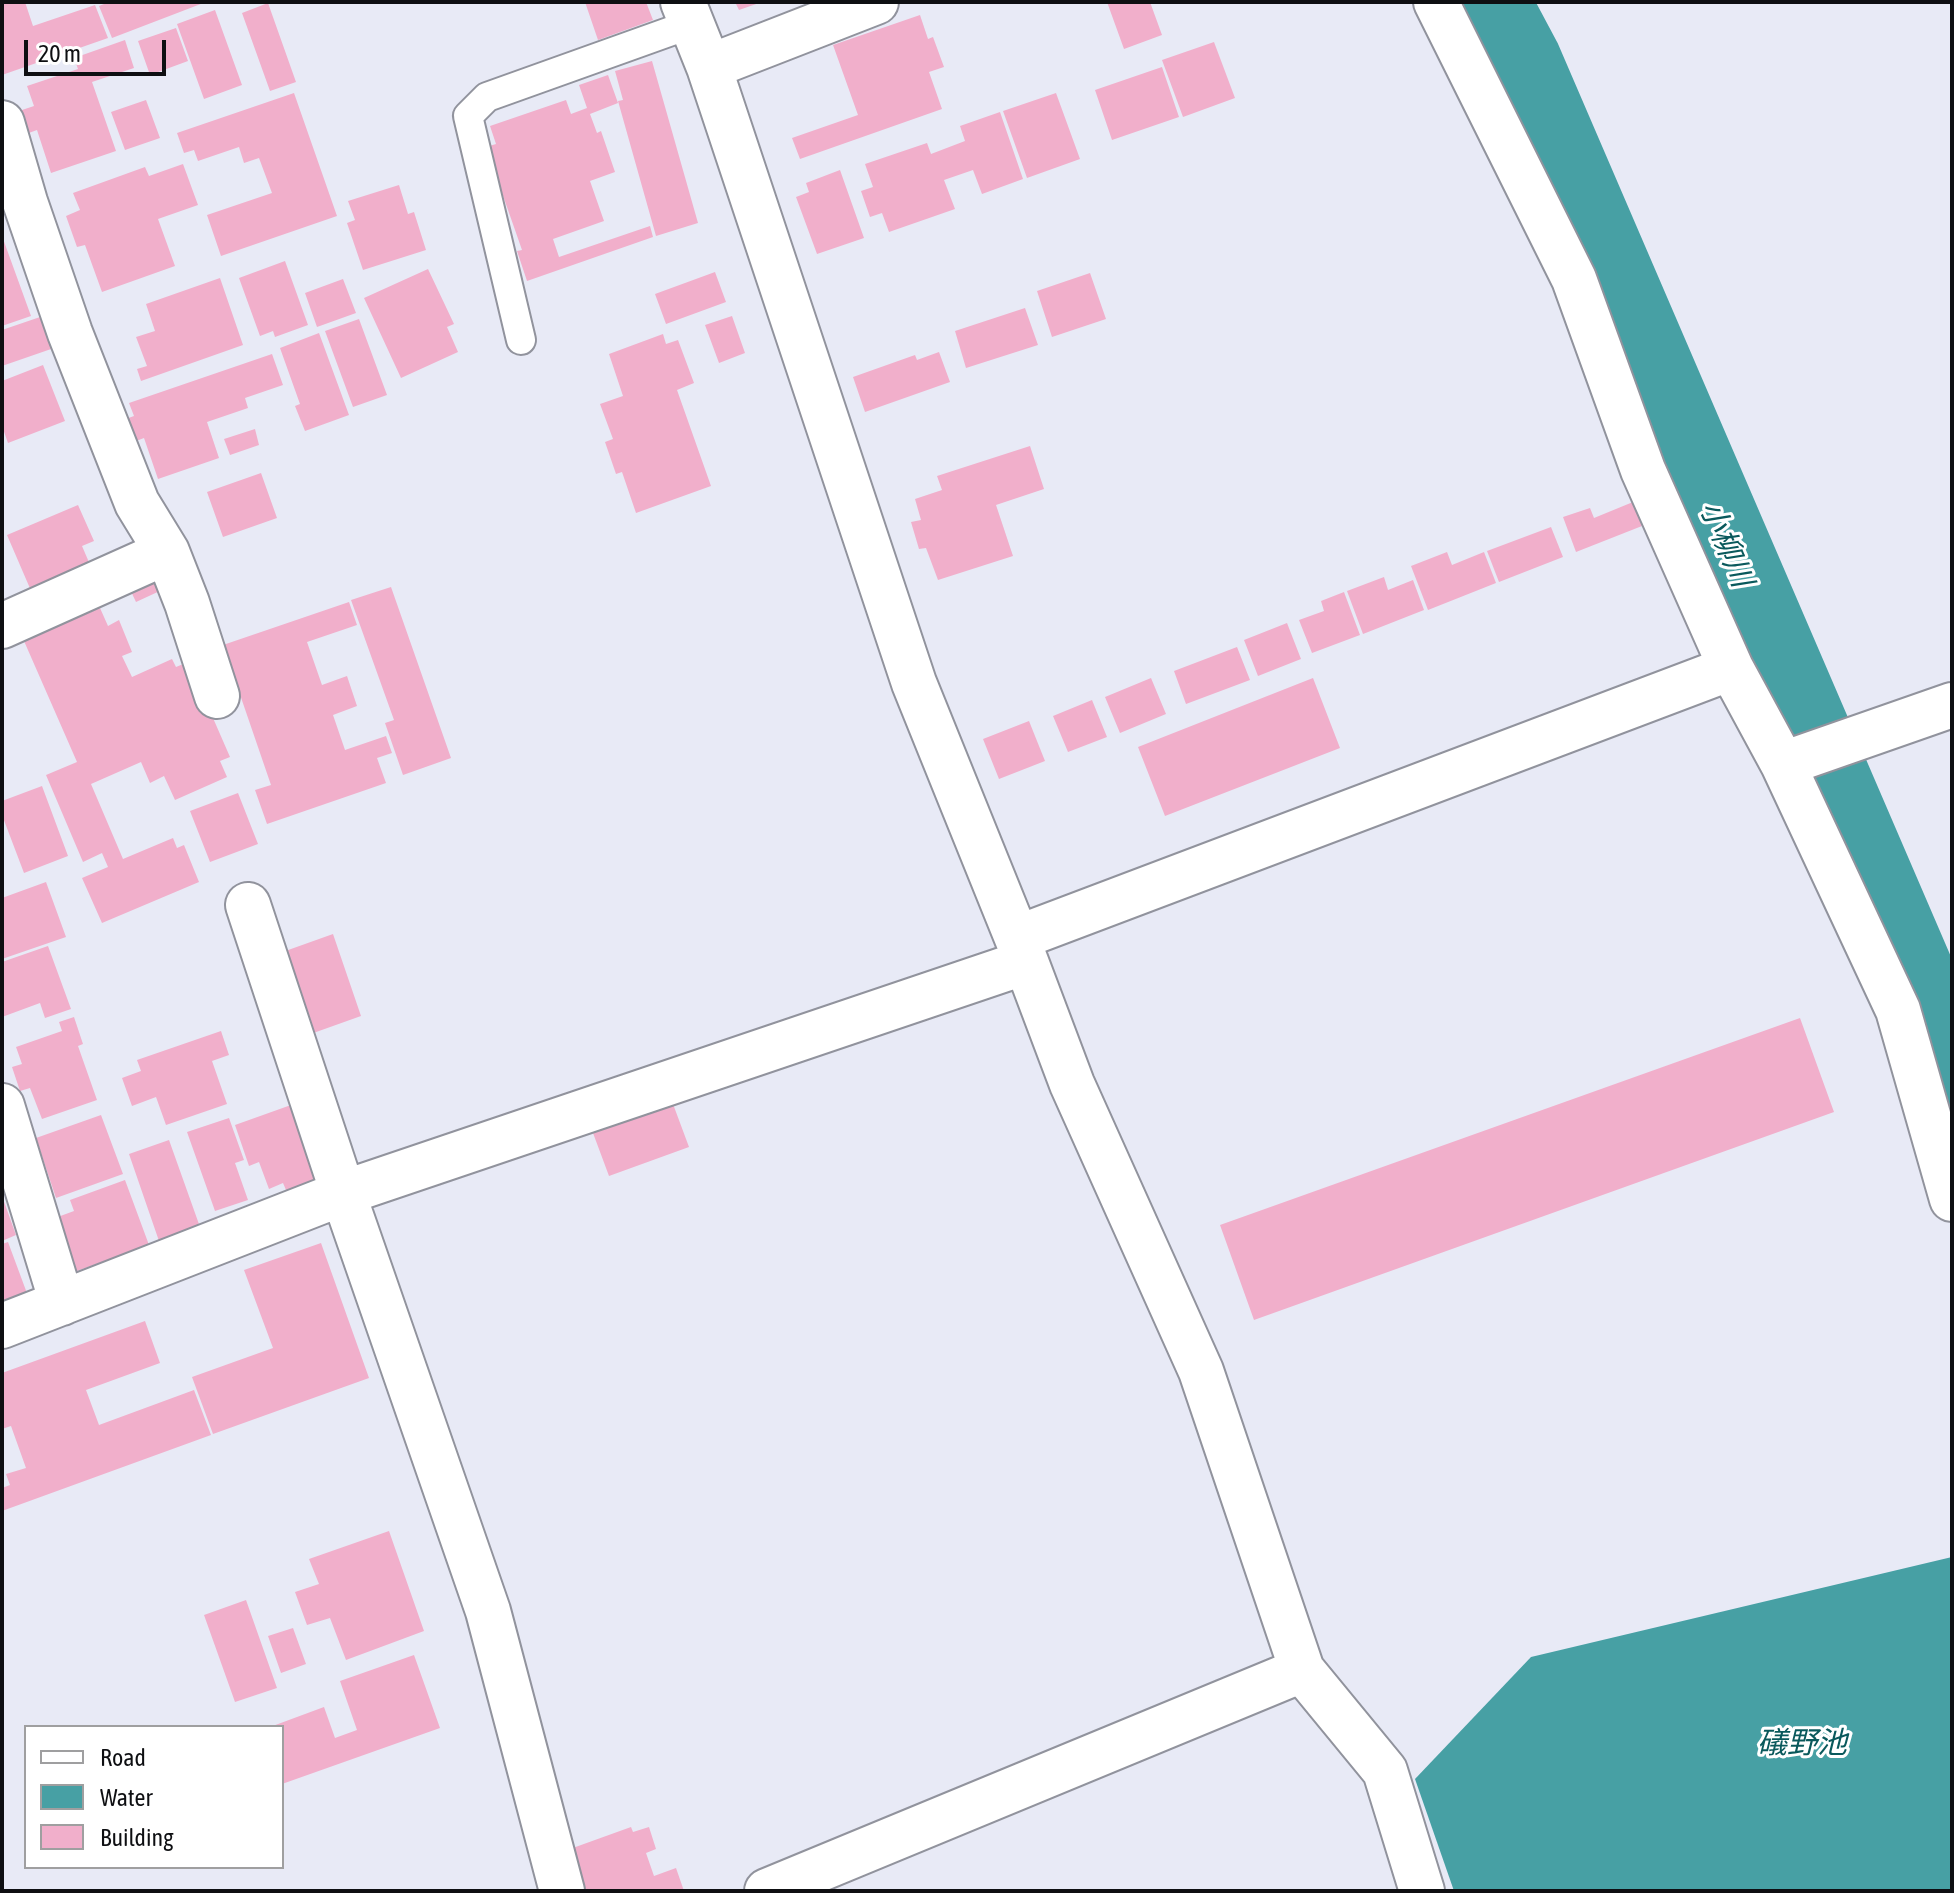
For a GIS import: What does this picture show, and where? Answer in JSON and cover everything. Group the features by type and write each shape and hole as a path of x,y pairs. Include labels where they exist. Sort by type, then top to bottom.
{"street":[{"path":"709,67 876,2"},
{"path":"1436,2 1574,279 1643,470 1731,668 1783,764 1898,1010 1952,1199"},
{"path":"687,13 709,67 914,683 1072,1084 1201,1371 1302,1670 1385,1771 1422,1891"},
{"path":"2,123 25,202 70,333 137,503 167,552 217,696"},
{"path":"2,626 167,552"},
{"path":"2,1326 343,1193 1021,950 1731,668"},
{"path":"1783,764 1952,705"},
{"path":"248,905 343,1193 488,1611 562,1891"},
{"path":"2,1106 62,1303"},
{"path":"767,1891 1302,1670"}],"lane":[{"path":"521,340 468,116 487,97 687,13"}],"water":[{"name":"礒野池","path":"1952,1557 1952,1891 1454,1891 1415,1779 1531,1657"}],"building":[{"path":"2,2 25,2 33,26 95,5 108,38 2,75"},
{"path":"109,2 206,2 112,38 99,6"},
{"path":"585,2 646,2 653,20 598,40"},
{"path":"735,2 762,2 739,10"},
{"path":"1107,2 1150,2 1162,35 1124,49"},
{"path":"268,3 296,82 270,91 242,13"},
{"path":"215,10 242,85 204,99 177,24"},
{"path":"920,15 928,39 933,37 944,67 929,72 942,109 800,159 792,138 858,115 833,45"},
{"path":"176,28 188,61 150,75 138,41"},
{"path":"125,40 134,68 92,82 116,151 51,173 37,130 26,134 19,111 34,106 27,86 78,69 74,58"},
{"path":"1214,42 1235,98 1183,117 1162,60"},
{"path":"652,61 698,223 656,236 618,101 623,100 615,71"},
{"path":"1162,67 1179,117 1112,140 1095,90"},
{"path":"608,75 618,103 590,114 597,133 601,131 615,172 590,181 604,221 553,239 559,257 650,226 653,237 527,281 517,251 522,250 486,147 496,144 490,126 566,100 571,114 587,108 579,85"},
{"path":"294,93 337,216 221,256 207,215 272,193 259,158 244,163 239,147 198,161 194,150 184,153 177,133"},
{"path":"1056,93 1080,159 1027,178 1003,111"},
{"path":"146,100 160,138 125,150 111,112"},
{"path":"1000,112 1023,179 982,194 973,170 944,180 955,209 889,232 882,213 870,217 861,191 873,187 865,164 927,143 931,154 965,141 960,126"},
{"path":"183,164 198,205 158,219 175,266 102,292 85,245 77,247 66,216 80,210 73,193 145,167 149,176"},
{"path":"840,170 864,238 817,254 796,197 809,192 806,183"},
{"path":"399,185 408,214 414,212 426,250 363,270 347,223 355,220 348,201"},
{"path":"2,236 31,316 2,326"},
{"path":"285,261 308,325 275,337 273,331 260,336 239,278"},
{"path":"428,269 454,324 447,327 458,352 401,378 364,298"},
{"path":"715,272 726,302 666,324 655,294"},
{"path":"1090,273 1106,319 1052,337 1037,291"},
{"path":"220,278 243,345 141,381 137,369 147,366 136,337 155,331 146,304"},
{"path":"343,279 356,313 317,327 305,293"},
{"path":"1025,308 1038,345 966,368 955,331"},
{"path":"43,316 54,348 2,366 2,330"},
{"path":"732,316 745,353 719,363 705,325"},
{"path":"359,319 387,395 353,407 325,331"},
{"path":"319,333 349,415 305,431 295,406 300,404 280,348"},
{"path":"663,334 666,344 678,340 694,383 677,390 711,486 636,513 622,472 616,474 605,442 613,439 600,404 623,396 609,354"},
{"path":"939,352 950,382 865,412 853,377 915,355 917,360"},
{"path":"272,354 283,385 245,398 248,408 207,422 219,458 158,479 144,438 131,443 123,420 134,416 129,403"},
{"path":"43,365 65,421 8,443 2,426 2,381"},
{"path":"255,429 259,445 230,455 224,439"},
{"path":"1030,446 1044,489 996,505 1013,556 938,580 926,548 919,549 911,522 921,520 915,499 942,490 937,476"},
{"path":"261,473 277,518 223,537 207,492"},
{"path":"1633,502 1642,526 1576,552 1563,517 1590,508 1594,518"},
{"path":"78,505 94,541 82,546 91,567 32,593 7,535"},
{"path":"1551,527 1563,557 1499,582 1487,551"},
{"path":"1447,552 1452,565 1484,552 1496,583 1428,610 1411,566"},
{"path":"166,565 175,584 136,602 127,583"},
{"path":"1384,577 1388,590 1413,580 1424,610 1363,634 1347,591"},
{"path":"391,587 451,758 403,775 385,723 394,720 351,600"},
{"path":"1344,592 1360,635 1312,653 1299,620 1324,611 1321,601"},
{"path":"349,602 357,625 307,642 322,685 347,676 357,706 333,715 345,750 386,736 392,753 377,758 386,783 267,824 255,790 271,785 223,645"},
{"path":"100,608 108,626 119,620 132,652 122,656 132,677 172,659 176,667 193,660 218,716 213,718 230,757 220,761 227,777 175,800 164,776 150,783 141,762 91,784 123,859 173,838 177,848 184,845 199,882 102,923 82,878 108,867 102,853 83,862 46,775 77,762 24,641"},
{"path":"1287,623 1301,659 1258,676 1244,640"},
{"path":"1237,647 1250,680 1186,704 1174,671"},
{"path":"1151,678 1166,714 1120,733 1105,697"},
{"path":"1313,678 1340,748 1165,816 1138,747"},
{"path":"1092,700 1107,737 1068,752 1053,716"},
{"path":"1029,721 1045,761 999,779 983,739"},
{"path":"42,786 68,856 24,873 2,815 2,801"},
{"path":"238,793 258,844 210,862 190,811"},
{"path":"46,882 66,937 2,959 2,898"},
{"path":"333,934 361,1016 305,1036 277,954"},
{"path":"48,946 71,1009 45,1018 40,1003 2,1017 2,962"},
{"path":"74,1017 83,1044 78,1046 97,1100 42,1119 30,1088 20,1091 12,1067 22,1064 16,1047 62,1031 59,1022"},
{"path":"1800,1018 1834,1112 1254,1320 1220,1225"},
{"path":"221,1031 229,1055 212,1061 227,1104 166,1125 156,1097 132,1106 122,1078 141,1071 137,1060"},
{"path":"673,1104 689,1147 609,1176 593,1133"},
{"path":"291,1105 317,1179 286,1190 283,1183 269,1189 259,1162 249,1166 235,1125"},
{"path":"101,1115 123,1174 56,1198 36,1138"},
{"path":"229,1118 244,1160 235,1163 248,1200 215,1211 187,1132"},
{"path":"169,1140 200,1227 159,1241 129,1154"},
{"path":"125,1180 149,1245 74,1272 55,1218 74,1211 70,1200"},
{"path":"2,1196 16,1235 2,1241"},
{"path":"8,1242 28,1296 2,1305 2,1244"},
{"path":"321,1243 369,1378 213,1434 192,1377 273,1348 244,1270"},
{"path":"145,1321 160,1363 86,1390 99,1425 194,1390 211,1435 2,1511 2,1488 10,1485 6,1474 26,1468 11,1426 2,1429 2,1373"},
{"path":"389,1531 424,1631 346,1660 330,1618 307,1625 295,1592 319,1584 309,1559"},
{"path":"246,1600 277,1688 235,1702 204,1615"},
{"path":"293,1628 306,1664 281,1673 268,1636"},
{"path":"414,1655 440,1728 284,1783 284,1725 275,1725 324,1707 335,1738 357,1730 340,1681"},
{"path":"631,1827 633,1832 649,1827 656,1849 646,1853 654,1876 676,1868 684,1891 584,1891 570,1849"}],"waterway":[{"name":"小柳川","path":"1487,2 1519,62 1931,1019 1952,1091"}]}
